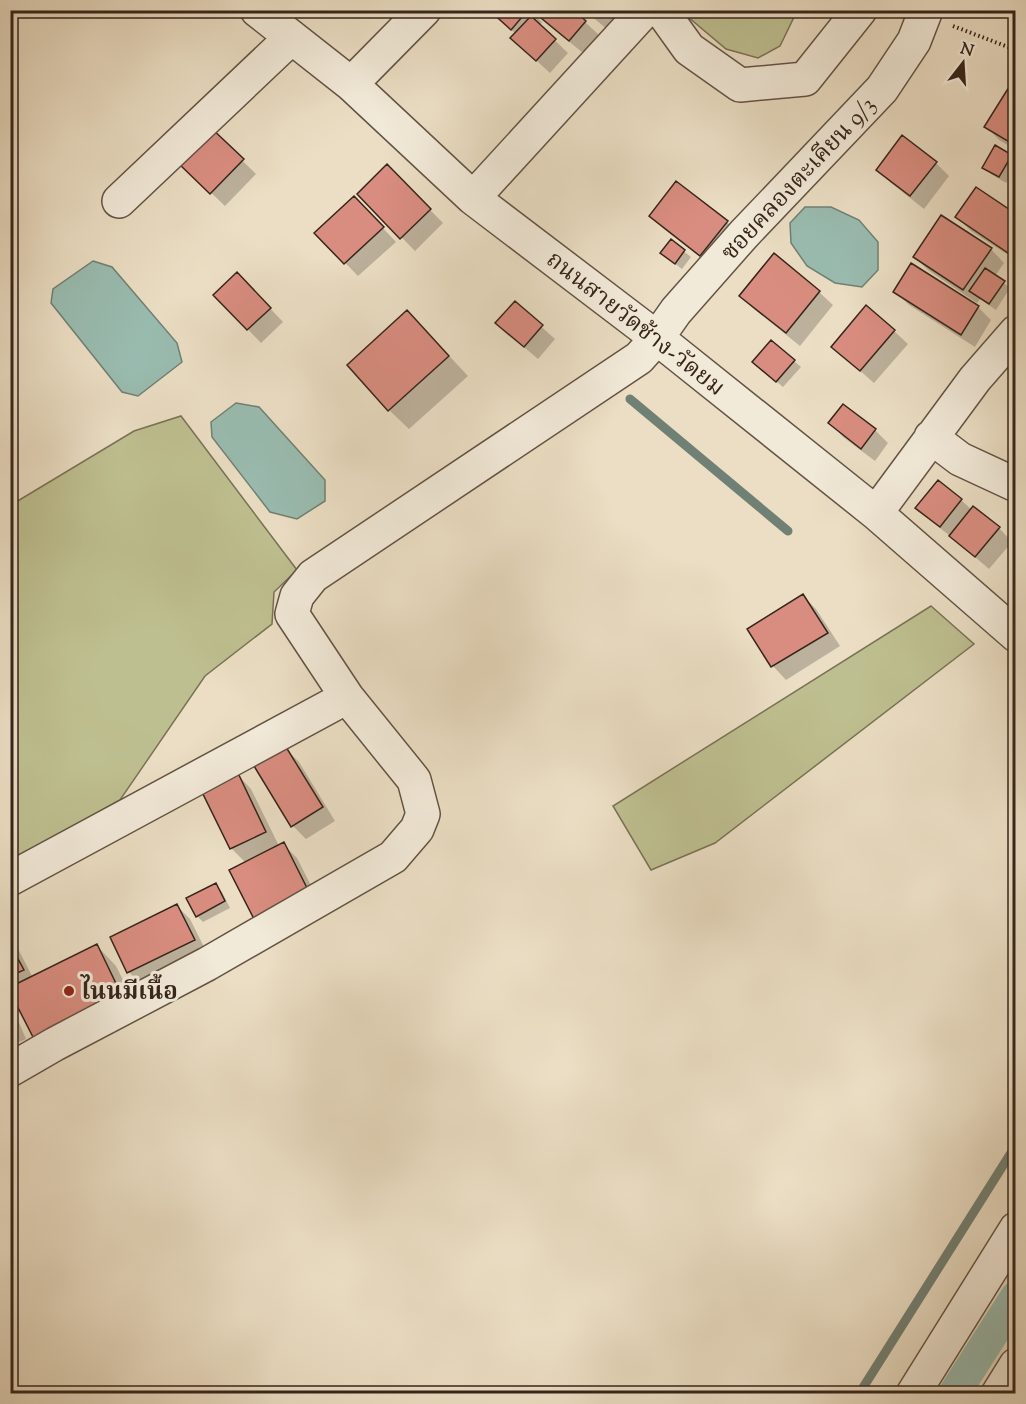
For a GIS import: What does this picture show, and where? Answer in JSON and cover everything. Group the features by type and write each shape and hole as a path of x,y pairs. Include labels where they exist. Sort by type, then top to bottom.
{"street":[{"name":"ถนนสายวัดช้าง-วัดยม","path":"257,10 351,84 472,198 657,338 876,513 1016,635"},
{"path":"351,84 424,10"},
{"path":"472,198 645,10"},
{"path":"661,10 689,49 740,85 805,79 860,10"},
{"name":"ซอยคลองตะเคียน 9/3","path":"10,1070 207,964 393,857 417,829 423,814 414,780 347,697 292,614 297,596 314,576 639,358 676,311 744,234 882,89 914,41 921,12"},
{"path":"119,201 291,38"},
{"path":"876,513 975,379 1016,332"},
{"path":"931,437 960,459 1016,485"},
{"path":"10,879 347,697"},
{"path":"912,1394 1016,1229"},
{"path":"998,1394 1016,1365"}],"path":[{"path":"921,12 1016,50"}],"green space":[{"path":"681,11 797,11 780,46 758,58 726,49"},
{"path":"181,416 297,570 274,592 272,624 205,676 120,800 11,861 11,505 134,431"},
{"path":"931,606 974,644 715,843 651,870 613,806"}],"water":[{"path":"805,207 831,207 859,220 878,242 878,270 862,287 835,283 807,266 791,243 790,223"},
{"path":"93,261 112,267 177,343 182,362 138,396 122,392 51,303 53,289"},
{"path":"236,403 259,407 325,480 325,501 297,519 270,512 212,437 211,422"}],"building":[{"path":"489,10 528,10 511,30"},
{"path":"537,10 574,10 586,21 569,41 535,13"},
{"path":"531,16 556,39 536,61 510,38"},
{"path":"1009,87 1016,91 1016,146 984,127"},
{"path":"209,126 244,159 210,194 176,161"},
{"path":"902,135 937,162 910,196 876,170"},
{"path":"995,145 1012,155 999,177 982,168"},
{"path":"387,164 431,209 400,239 357,194"},
{"path":"676,181 728,221 700,256 649,216"},
{"path":"976,187 1016,214 1016,248 1011,255 955,217"},
{"path":"354,196 384,227 344,264 314,233"},
{"path":"941,215 992,248 963,290 913,257"},
{"path":"671,239 685,250 675,264 660,253"},
{"path":"774,253 820,291 786,333 739,296"},
{"path":"911,263 979,306 961,335 893,292"},
{"path":"985,268 1005,281 989,304 969,291"},
{"path":"237,272 271,308 247,330 213,295"},
{"path":"515,301 543,325 524,347 495,323"},
{"path":"866,305 895,330 860,371 831,347"},
{"path":"407,310 449,356 388,411 347,365"},
{"path":"771,340 795,360 776,382 752,362"},
{"path":"843,404 876,429 861,449 828,423"},
{"path":"938,480 962,499 940,527 915,508"},
{"path":"973,506 1000,527 975,557 949,536"},
{"path":"803,594 828,633 771,667 747,629"},
{"path":"286,747 323,807 291,827 254,766"},
{"path":"238,773 266,832 230,849 201,790"},
{"path":"284,842 309,892 254,919 229,870"},
{"path":"216,883 225,901 196,917 186,898"},
{"path":"177,904 195,940 127,973 110,937"},
{"path":"10,944 24,970 10,976"},
{"path":"97,944 123,998 35,1041 10,992 10,987"}],"waterway":[{"path":"630,399 788,531"},
{"path":"859,1394 1016,1145"},
{"path":"954,1394 1016,1297"}],"place":[{"name":"ไนนมีเนื้อ","path":"69,991"}]}
